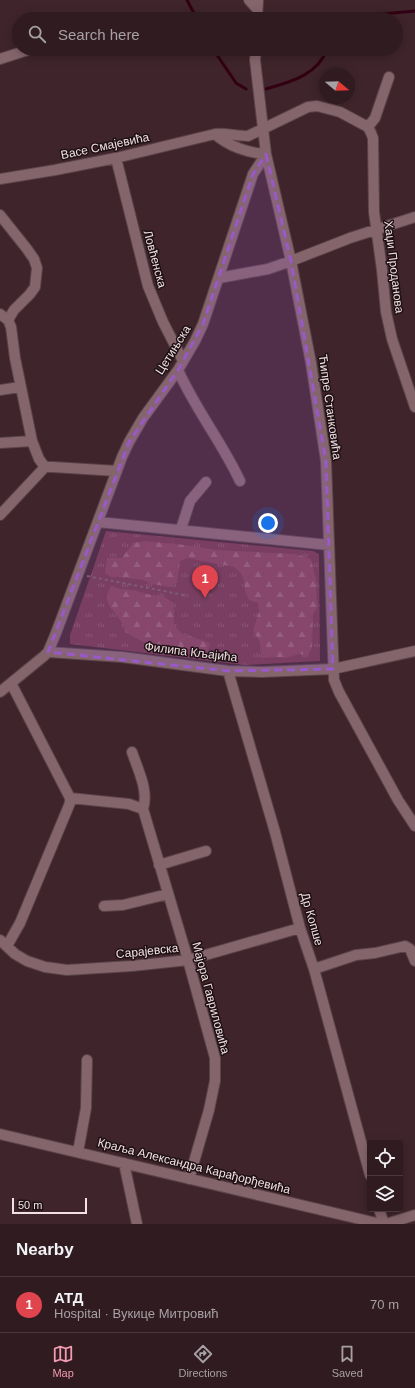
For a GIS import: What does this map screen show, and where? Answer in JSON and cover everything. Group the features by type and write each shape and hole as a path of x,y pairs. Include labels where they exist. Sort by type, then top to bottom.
{"street":[{"path":"249,0 257,9"},
{"path":"0,59 12,55"},
{"path":"215,134 227,142 251,152 266,154 256,56"},
{"path":"263,129 308,107 317,106 340,112 368,127 376,118 389,77"},
{"name":"Хаџи Проданова","path":"368,127 373,138 374,212 386,312 392,339 415,406"},
{"name":"Васе Смајевића","path":"0,179 116,158 215,134 222,133 248,136 263,129"},
{"name":"Ћипре Станковића","path":"266,154 291,261 311,363 326,461 334,680 339,692 398,800 415,826"},
{"name":"Цетињска","path":"48,652 129,442 143,418 184,361 203,324 253,174 266,154"},
{"name":"Ловћенска","path":"116,158 148,286 163,322 184,361"},
{"path":"0,215 27,249 38,268 35,287 14,310 4,317 12,334 20,387 32,441 39,459 45,467"},
{"path":"219,278 268,269 350,238 415,217"},
{"path":"178,370 193,401 228,458 240,481"},
{"path":"0,390 20,387"},
{"path":"0,442 32,441"},
{"path":"0,515 45,467 117,471"},
{"path":"181,529 190,501 206,482"},
{"path":"98,522 181,529 329,545"},
{"name":"Филипа Кљајића","path":"48,652 122,657 228,671 262,672 333,669 415,651"},
{"path":"0,692 48,652"},
{"name":"Др Копше","path":"228,671 275,832 300,928 314,969 367,1164"},
{"path":"3,943 20,922 70,803 70,798 11,683"},
{"name":"Мајора Гавриловића","path":"132,752 145,791 146,801 143,809 208,1029 215,1058 216,1070 209,1110 189,1179"},
{"path":"70,798 129,804 143,809"},
{"path":"159,865 206,851"},
{"path":"104,906 123,905 168,894"},
{"name":"Сарајевска","path":"3,943 15,954 27,961 58,970 132,966 188,960 300,928"},
{"path":"314,969 356,955 375,953 405,946 410,949 415,961"},
{"path":"78,1152 86,1108 87,1060"},
{"name":"Краља Александра Карађорђевића","path":"0,1134 189,1179 352,1221 383,1224"},
{"path":"124,1163 138,1224"},
{"path":"380,1212 383,1224 415,1215"}],"path":[{"path":"78,574 184,596"}],"highlighted area":[{"path":"266,154 291,261 326,461 333,669 228,671 48,652 129,442 178,370 203,324 253,174"}],"green space":[{"path":"106,531 313,551 319,554 320,661 245,665 70,644 70,635"},
{"path":"144,541 216,550 295,554 311,559 316,580 317,608 313,614 312,648 308,655 299,654 286,658 261,658 260,642 253,630 259,612 258,603 249,600 245,591 241,573 234,567 187,558 180,561 177,583 169,587 152,584 143,580 110,576 105,573 107,558 122,558 133,543"},
{"path":"111,586 164,597 174,603 174,624 181,633 210,643 207,653 170,645 151,646 125,632 119,618 109,606 107,597"}],"waterway":[{"path":"187,0 193,12"},
{"path":"403,12 415,11"},
{"path":"218,56 236,83 246,89"},
{"path":"266,89 302,76 317,65 324,56"}],"place":[{"name":"АТД","path":"205,598"}]}
